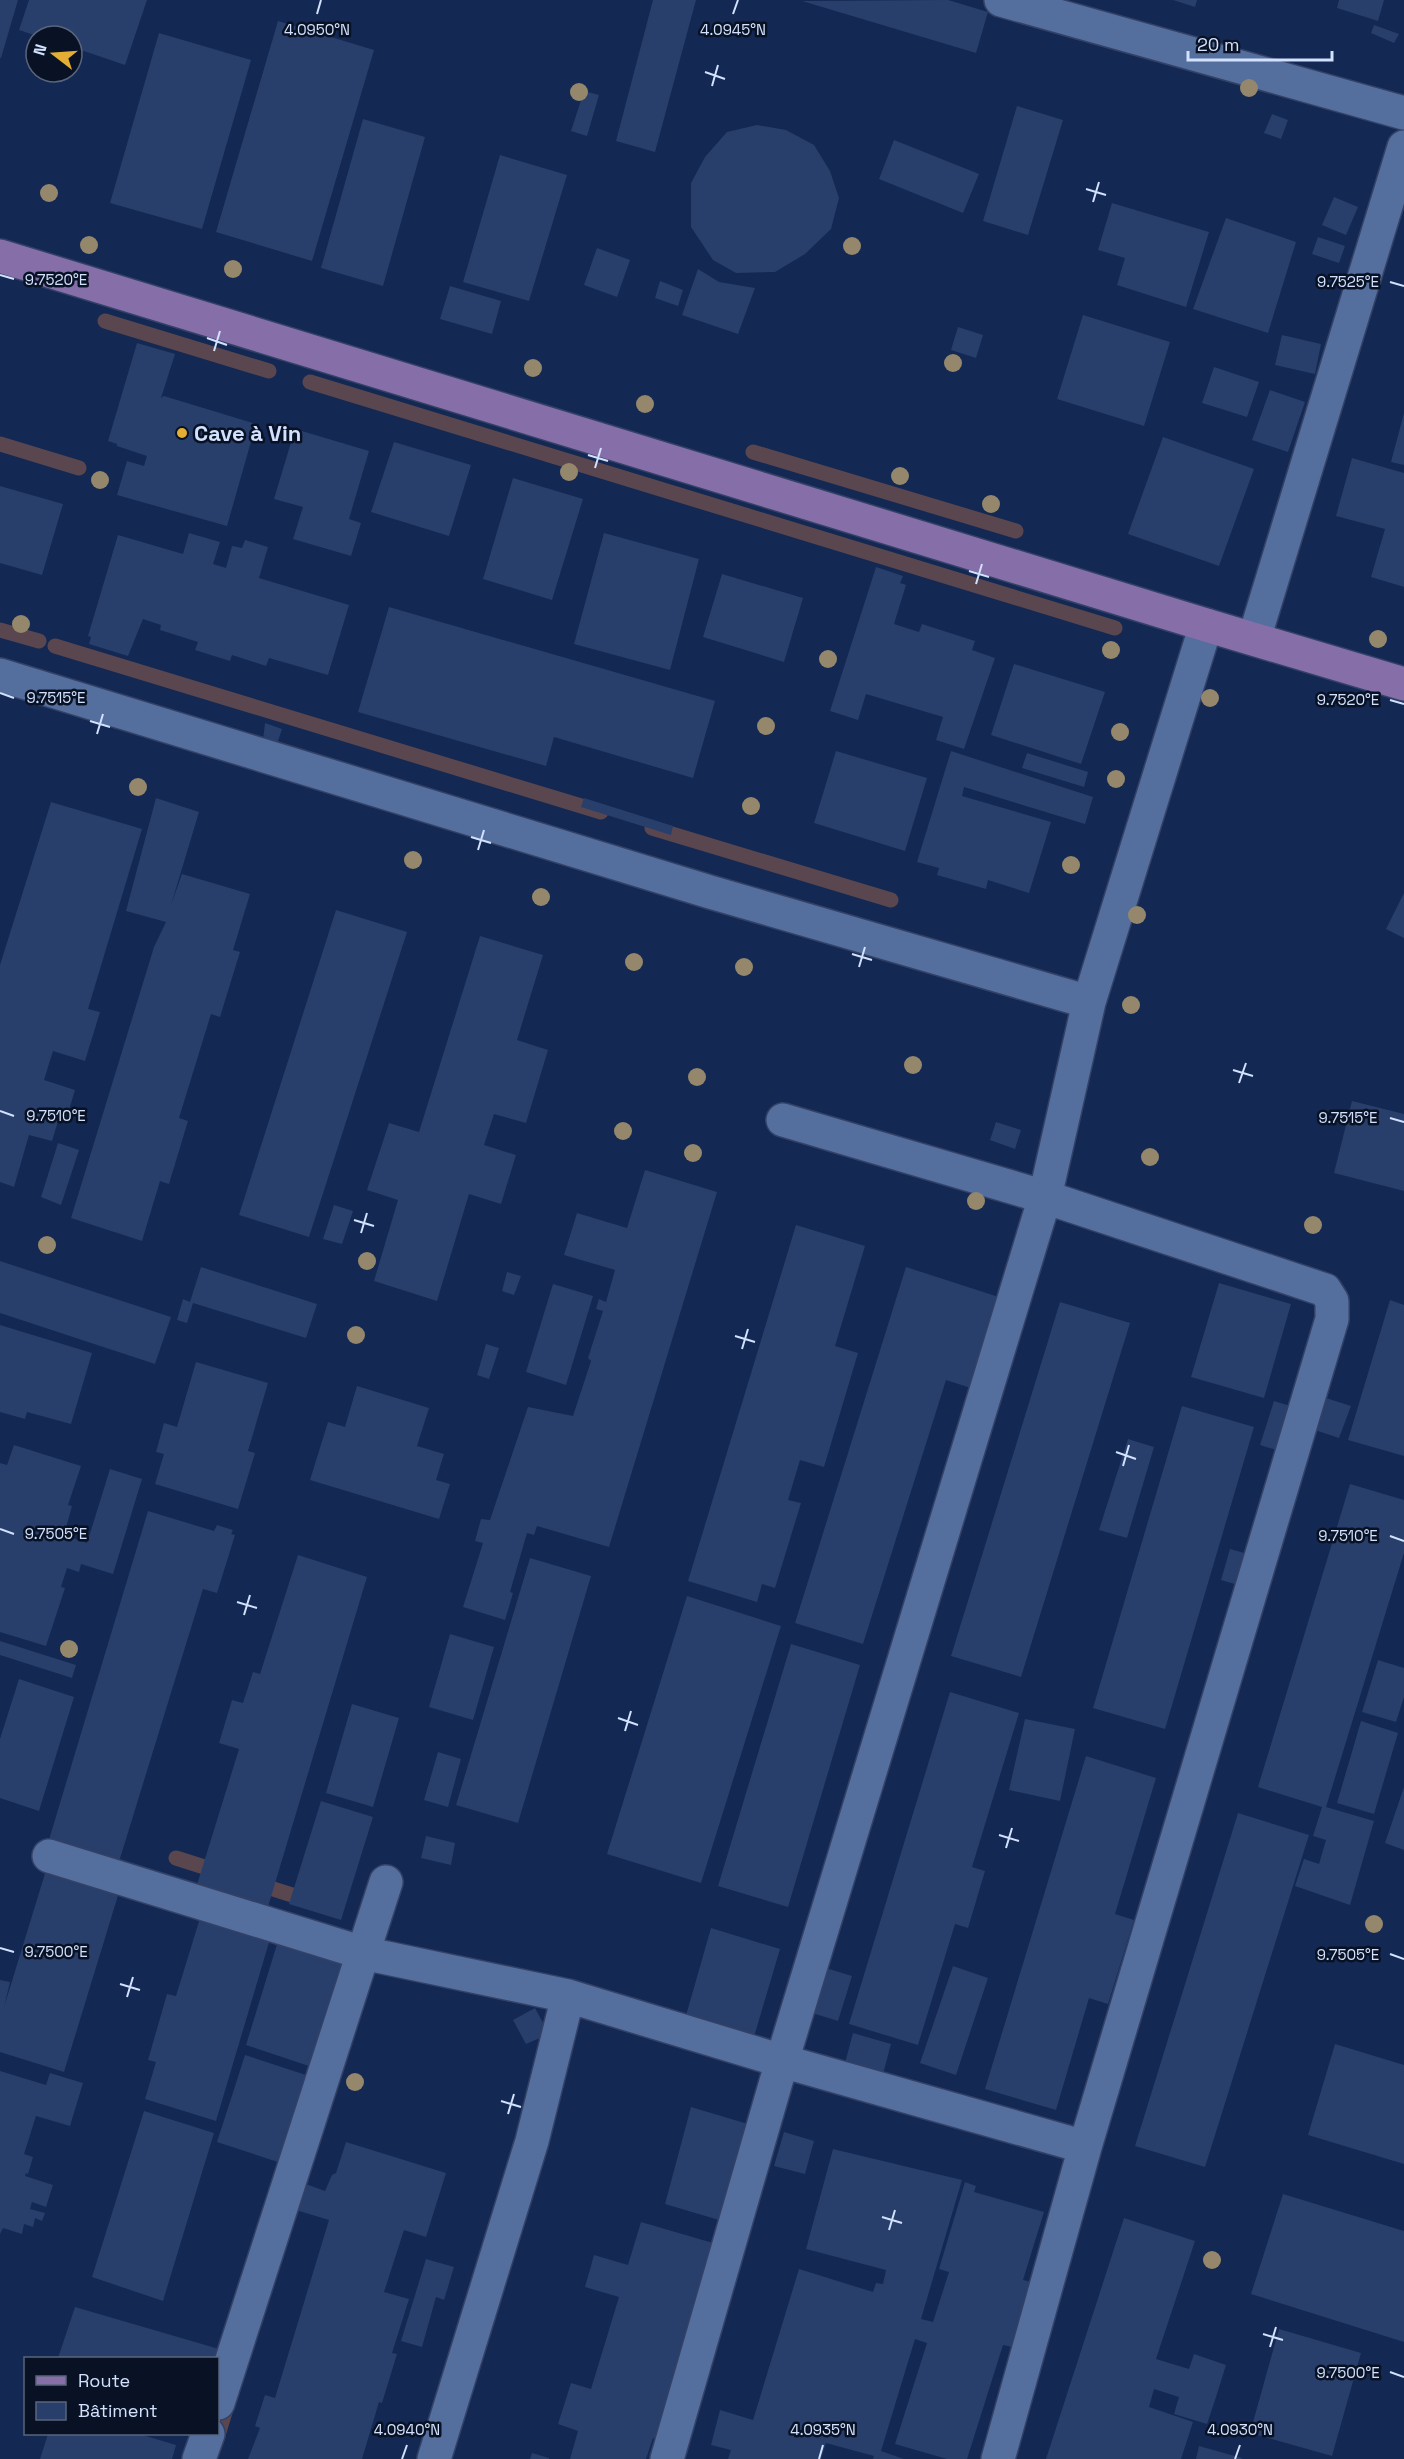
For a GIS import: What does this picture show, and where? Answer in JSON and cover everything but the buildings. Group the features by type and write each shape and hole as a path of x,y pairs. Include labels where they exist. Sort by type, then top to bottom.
{"main road":[{"path":"0,256 1206,626 1404,684"}],"street":[{"path":"1001,0 1404,112"},
{"path":"1254,639 1404,147"},
{"path":"667,2459 782,2061 1045,1197 1089,1002 1206,626"},
{"path":"0,675 710,892 1089,1002"},
{"path":"783,1120 1045,1197 1325,1290 1332,1301 1332,1319 1085,2147 998,2459"},
{"path":"49,1856 363,1953 568,1996 782,2061 1085,2147"},
{"path":"219,2400 386,1882"},
{"path":"434,2459 532,2141 568,1996"},
{"path":"199,2459 207,2435"}],"waterway":[{"path":"105,321 269,371"},
{"path":"310,382 1115,628"},
{"path":"0,444 79,468"},
{"path":"753,452 1016,531"},
{"path":"0,630 39,641"},
{"path":"55,646 601,812"},
{"path":"652,828 891,900"},
{"path":"176,1858 223,1873"},
{"path":"254,1883 311,1901"},
{"path":"219,2432 229,2399"},
{"path":"215,2445 218,2435"}],"place":[{"name":"Cave à Vin","path":"182,433"}]}
